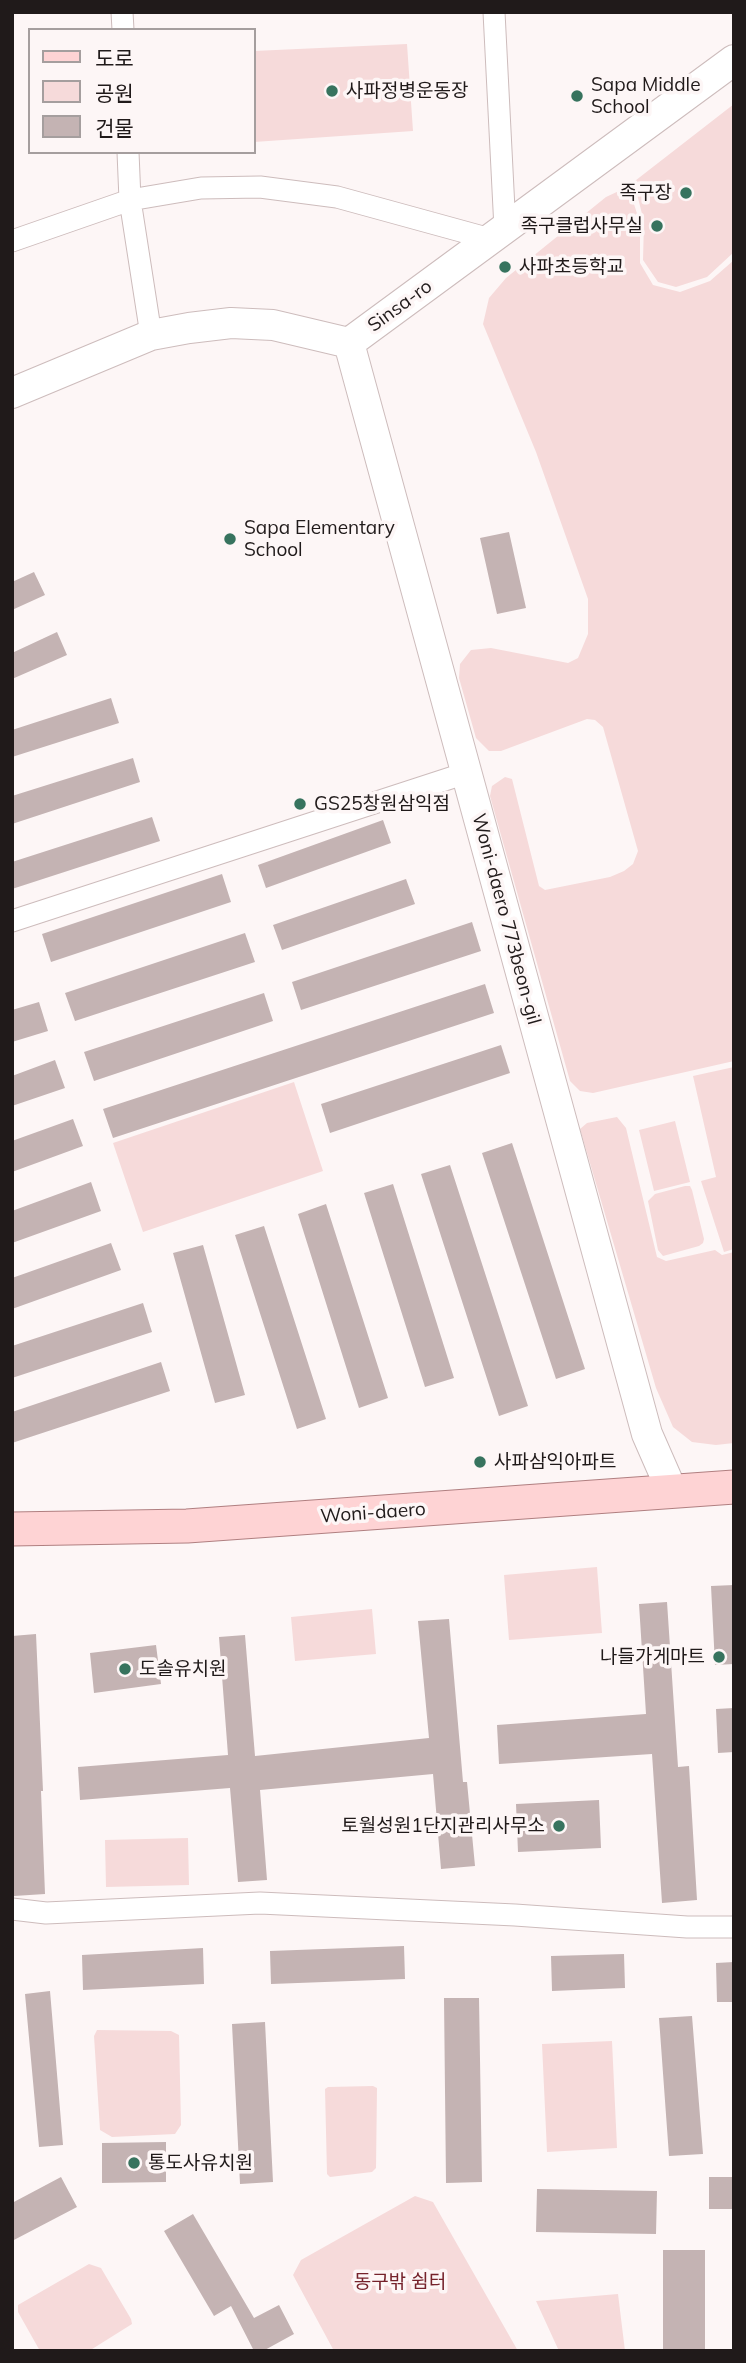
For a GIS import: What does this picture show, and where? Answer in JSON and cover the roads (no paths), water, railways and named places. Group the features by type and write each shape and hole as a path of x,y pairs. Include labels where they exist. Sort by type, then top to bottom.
{"main road":[{"name":"Woni-daero","path":"12,1529 187,1526 734,1487"}],"street":[{"path":"12,241 130,200 201,188 260,187 337,197 498,234 494,12"},
{"name":"Sinsa-ro","path":"12,393 150,335 189,328 273,325 349,343 734,60"},
{"path":"128,154 130,200 150,335"},
{"name":"Woni-daero 773beon-gil","path":"349,343 647,1434 671,1491"},
{"path":"12,921 466,773"},
{"path":"12,1909 46,1913 260,1903 514,1915 687,1927 734,1927"}],"place":[{"name":"사파정병운동장","path":"332,91"},
{"name":"Sapa Middle School","path":"577,96"},
{"name":"족구장","path":"686,193"},
{"name":"족구클럽사무실","path":"657,226"},
{"name":"사파초등학교","path":"505,267"},
{"name":"Sapa Elementary School","path":"230,539"},
{"name":"GS25창원삼익점","path":"300,804"},
{"name":"사파삼익아파트","path":"480,1462"},
{"name":"나들가게마트","path":"719,1657"},
{"name":"도솔유치원","path":"125,1669"},
{"name":"토월성원1단지관리사무소","path":"559,1826"},
{"name":"통도사유치원","path":"134,2163"}],"park label":[{"name":"동구밖 쉼터","path":"400,2282"}]}
